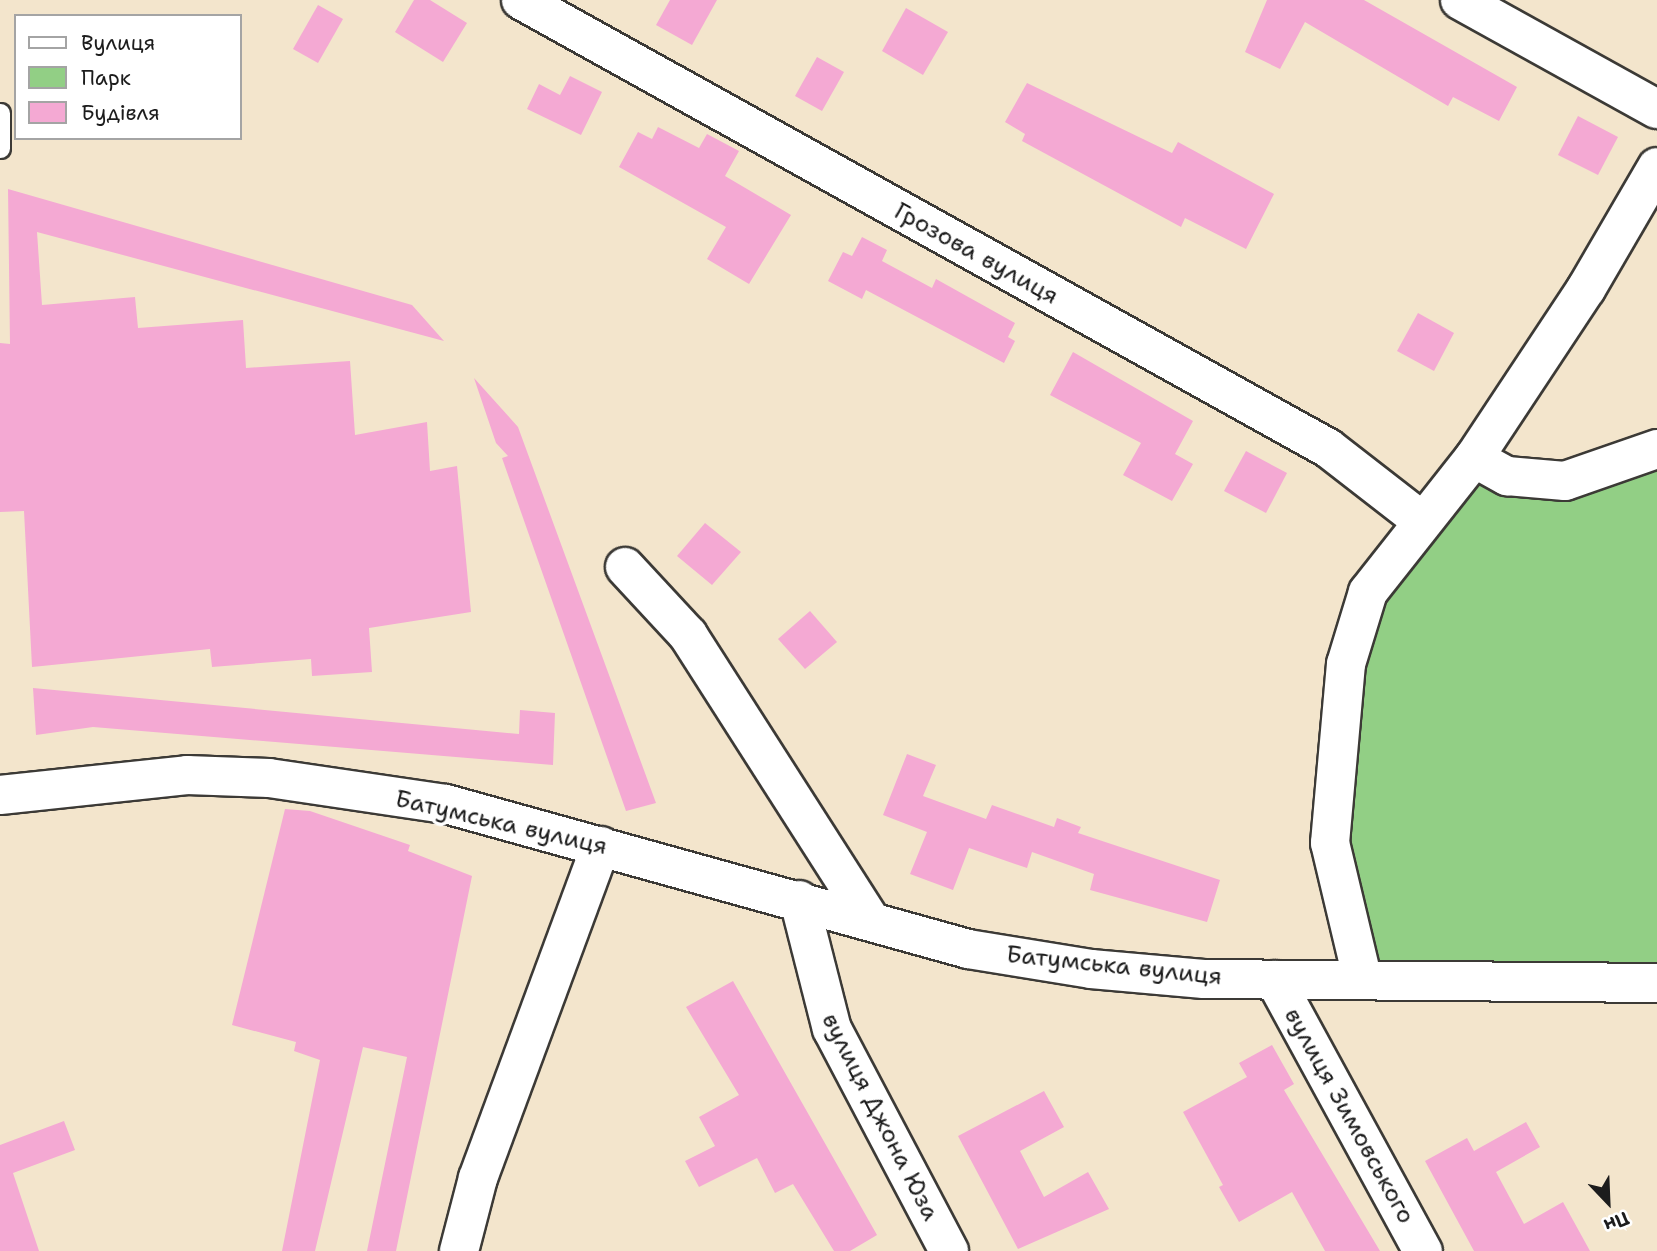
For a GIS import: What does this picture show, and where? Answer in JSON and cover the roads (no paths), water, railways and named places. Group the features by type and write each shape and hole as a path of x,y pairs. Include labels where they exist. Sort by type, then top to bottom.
{"street":[{"name":"Грозова вулиця","path":"521,0 1328,448 1422,521"},
{"path":"1460,0 1657,109"},
{"path":"1362,977 1330,843 1346,664 1368,593 1474,458 1586,289 1657,167"},
{"path":"1474,458 1507,476 1565,481 1657,449"},
{"path":"625,567 688,635 870,920"},
{"name":"Батумська вулиця","path":"0,795 187,775 269,778 446,804 968,949 1091,969 1275,980 1362,977 1657,983"},
{"path":"459,1251 478,1178 601,846"},
{"name":"вулиця Джона Юза","path":"799,900 832,1029 949,1251"},
{"name":"вулиця Зимовського","path":"1275,980 1423,1251"}],"lane":[{"path":"0,113 0,148"}]}
